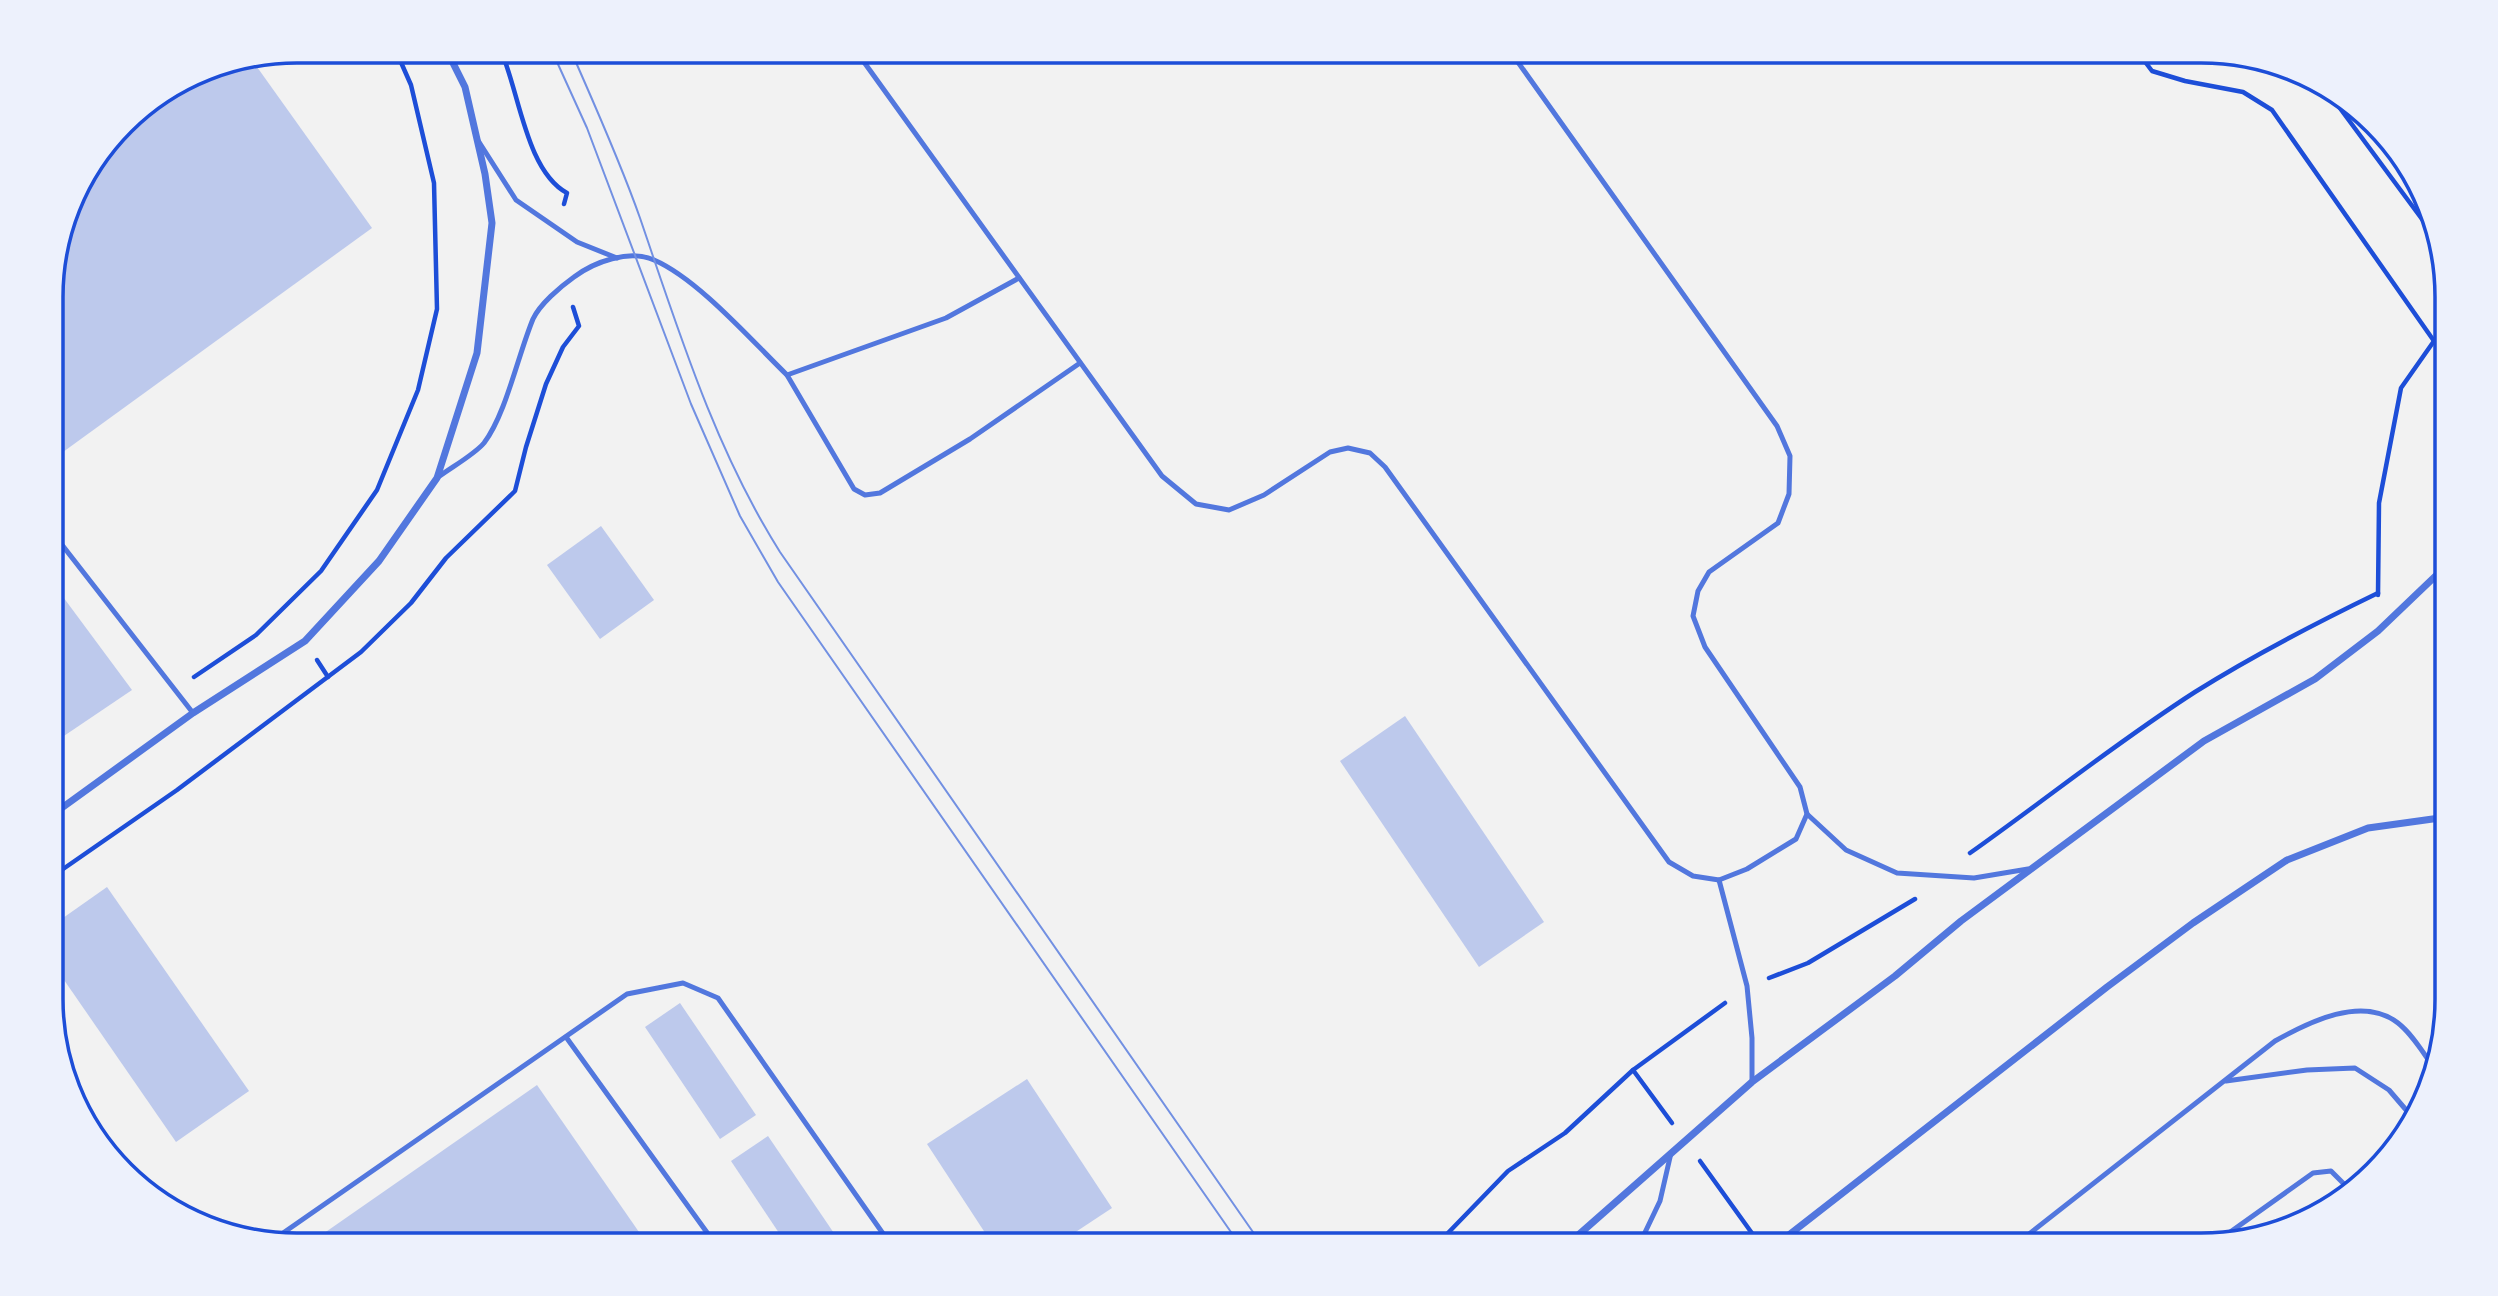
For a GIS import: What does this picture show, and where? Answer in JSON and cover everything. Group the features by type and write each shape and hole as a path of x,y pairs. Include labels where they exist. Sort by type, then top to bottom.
{"street":[{"path":"63,807 193,713 305,641 379,561 437,478 477,353 492,223 485,174 465,87 453,64"},
{"path":"1581,1232 1752,1082 1895,976 1961,921 2204,741 2315,680 2378,631 2435,577"},
{"path":"1792,1232 2150,955 2287,860 2368,828 2435,819"}],"lane":[{"path":"1519,63 1777,426 1790,456 1789,494 1778,523 1709,572 1698,591 1693,616 1705,647 1800,787 1807,814 1846,850 1897,873 1974,878 2031,869"},
{"path":"865,64 1162,476 1196,504 1229,510 1264,495 1330,452 1348,448 1370,453 1385,467 1669,862 1693,876 1719,880 1747,869 1796,839 1807,814"},
{"path":"477,139 516,200 577,242 617,258"},
{"path":"437,478 483,444 500,413 535,315 565,284 587,267 617,258 636,256 653,259 687,280 787,375 854,489 865,495 880,493 970,439 1080,363"},
{"path":"787,375 946,318 1019,278"},
{"path":"64,547 193,713"},
{"path":"1719,880 1747,986 1752,1038 1752,1082"},
{"path":"284,1232 627,994 683,982 718,998 882,1233"},
{"path":"2031,1232 2276,1041 2303,1025 2330,1016 2360,1011 2380,1014 2396,1022 2412,1037 2427,1058"},
{"path":"566,1037 707,1233"},
{"path":"2224,1081 2308,1070 2355,1068 2389,1090 2406,1110"},
{"path":"1645,1232 1660,1201 1671,1153"},
{"path":"2232,1230 2313,1173 2331,1171 2344,1184"}],"path":[{"path":"2146,63 2152,71 2185,81 2243,92 2272,110 2434,341 2401,388 2379,503 2378,631"},
{"path":"175,691 256,635 321,571 377,491 418,390 437,309 435,183 411,85 402,64"},
{"path":"2342,110 2421,218"},
{"path":"1449,1232 1508,1171 1565,1133 1633,1070 1747,986 1808,963 1867,930 1915,900 1938,876 2035,807 2095,759 2196,692 2315,624 2378,593"}],"building":[{"path":"257,66 372,228 64,451 64,282 71,236 81,207 102,167 132,132 167,102 222,75"},
{"path":"601,526 654,600 600,639 547,565"},
{"path":"64,598 132,690 63,736"},
{"path":"1405,716 1544,922 1479,967 1340,761"},
{"path":"107,887 249,1091 176,1142 63,979 63,918"},
{"path":"680,1003 756,1115 720,1139 645,1027"},
{"path":"1027,1079 1112,1208 1075,1233 985,1233 927,1144"},
{"path":"537,1085 640,1233 324,1233"},
{"path":"768,1136 834,1233 779,1233 731,1161"}],"tram line":[{"path":"558,64 587,128 691,404 740,516 778,582 1231,1233"},
{"path":"577,64 632,197 700,389 757,513 780,552 1253,1233"}]}
